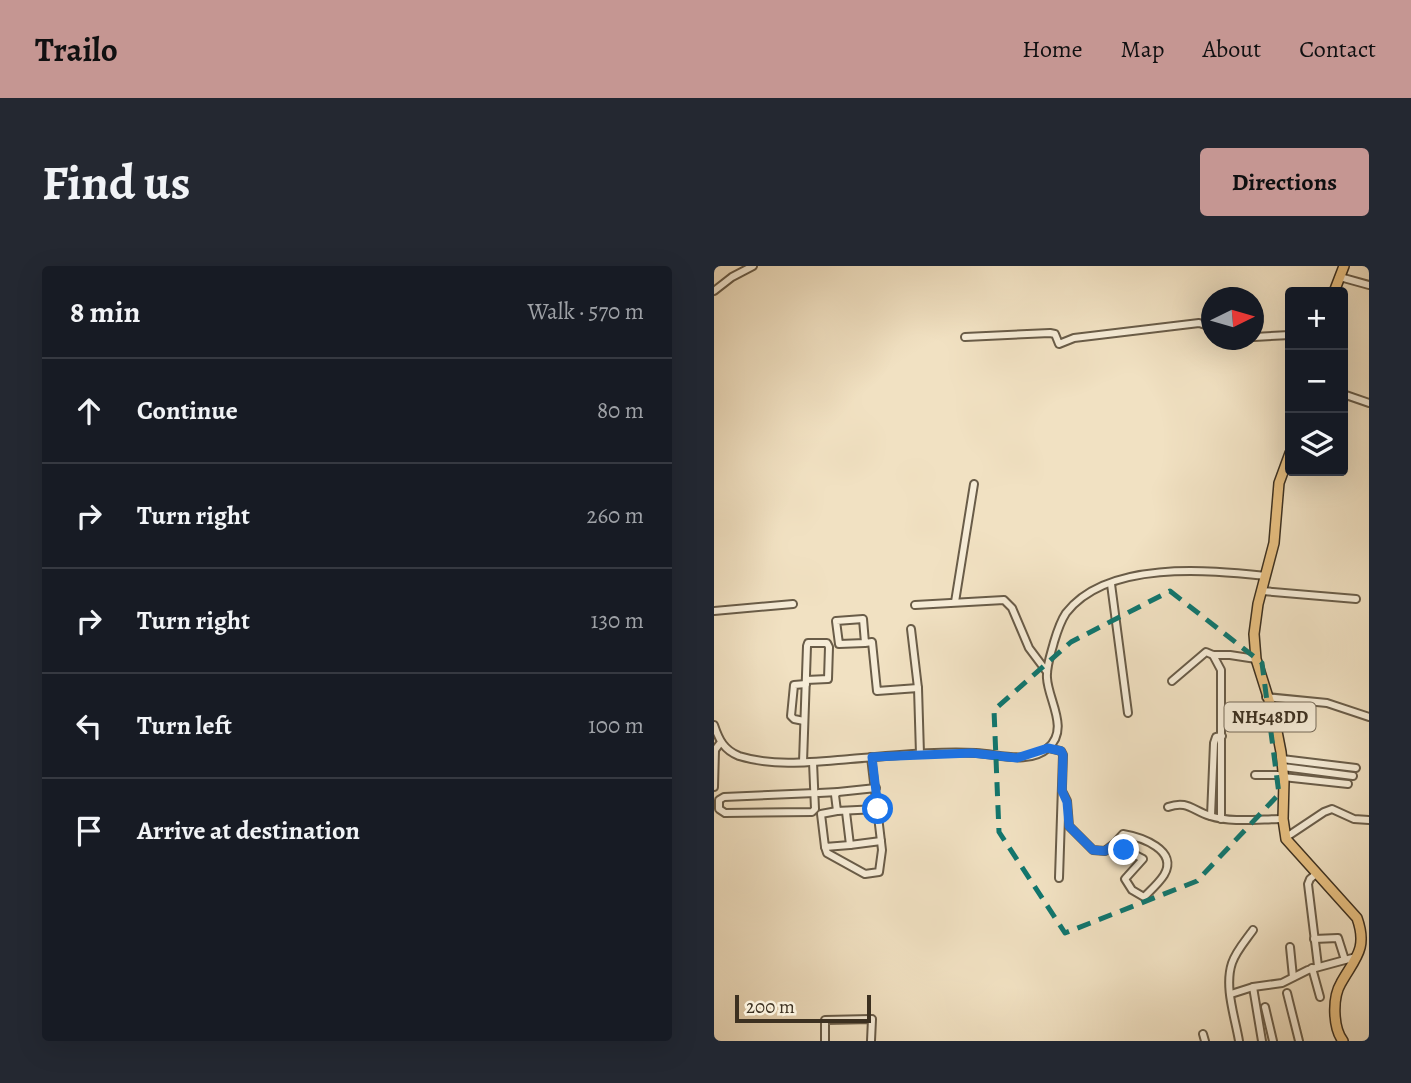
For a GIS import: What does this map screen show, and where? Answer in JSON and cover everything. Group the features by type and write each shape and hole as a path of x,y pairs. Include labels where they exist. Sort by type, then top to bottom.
{"highway":[{"path":"1336,287 1344,266"},
{"name":"NH548DD","path":"1285,467 1279,483 1273,537 1275,543 1264,576 1252,637 1253,659 1266,697 1281,767 1283,819 1289,843"},
{"name":"NH548DD","path":"1252,637 1264,576"},
{"path":"1289,843 1357,918 1361,939 1358,957 1340,983 1335,1017 1343,1041"},
{"path":"1344,979 1340,1021 1350,1041"}],"street":[{"path":"714,291 753,266"},
{"path":"1340,277 1369,285"},
{"path":"965,337 1050,333 1055,334 1059,344 1074,338 1201,324"},
{"path":"1264,336 1285,335"},
{"path":"1348,396 1369,403"},
{"path":"955,603 974,484"},
{"path":"1048,748 1058,729 1046,672 1059,624 1089,592 1143,574 1181,569 1264,576"},
{"path":"1111,584 1128,713"},
{"path":"1262,591 1356,599"},
{"path":"915,605 1000,599 1008,602 1029,648 1046,672"},
{"path":"714,611 793,604"},
{"path":"865,643 863,619 836,621 839,643 865,643 872,642 877,691 918,688"},
{"path":"911,629 918,688 920,754"},
{"path":"803,762 804,721 806,682 808,642 827,643 828,679 806,682 794,685 791,716 804,721"},
{"path":"1172,681 1206,652 1253,659"},
{"path":"1213,655 1221,670 1221,819"},
{"path":"1266,697 1327,703 1369,717"},
{"path":"714,725 724,748 736,755 756,760 813,762 972,753 1017,758 1048,748 1062,752 1059,878"},
{"path":"1210,816 1214,743 1216,737 1222,736"},
{"path":"714,788 715,750 721,742"},
{"path":"872,757 876,788 878,809 881,841 880,872 865,874 827,853 821,814 878,809"},
{"path":"813,762 817,793 816,809 809,813 725,813 719,810 719,800 724,797 817,793 838,792 876,788"},
{"path":"1281,767 1353,775"},
{"path":"1281,767 1348,783"},
{"path":"1255,775 1281,767 1356,768"},
{"path":"1062,791 1067,802 1069,826 1093,850 1105,851 1123,834 1153,843 1162,852 1167,867 1165,873 1144,897 1132,890 1125,879 1143,859 1114,845"},
{"path":"837,811 835,795 838,792"},
{"path":"1168,807 1183,804 1221,819 1283,819"},
{"path":"1289,843 1324,812 1332,809 1354,819 1369,820"},
{"path":"846,812 850,845"},
{"path":"825,847 881,841"},
{"path":"1316,874 1308,884 1320,997"},
{"path":"1239,1041 1229,978 1233,961 1253,930"},
{"path":"1314,939 1338,938 1345,960"},
{"path":"1290,947 1293,977"},
{"path":"1231,994 1282,983 1315,967 1358,957"},
{"path":"1253,988 1262,1041"},
{"path":"1287,993 1299,1041"},
{"path":"1265,1007 1273,1041"},
{"path":"825,1041 825,1020 872,1019 871,1041"}],"highlighted area":[{"path":"1170,591 1262,663 1279,794 1197,881 1065,933 999,832 994,710 1071,642"}],"route":[{"path":"878,809 872,757 972,753 1017,758 1048,748 1061,751 1063,755 1062,791 1067,802 1069,826 1093,850 1105,851 1114,845 1124,850"}]}
